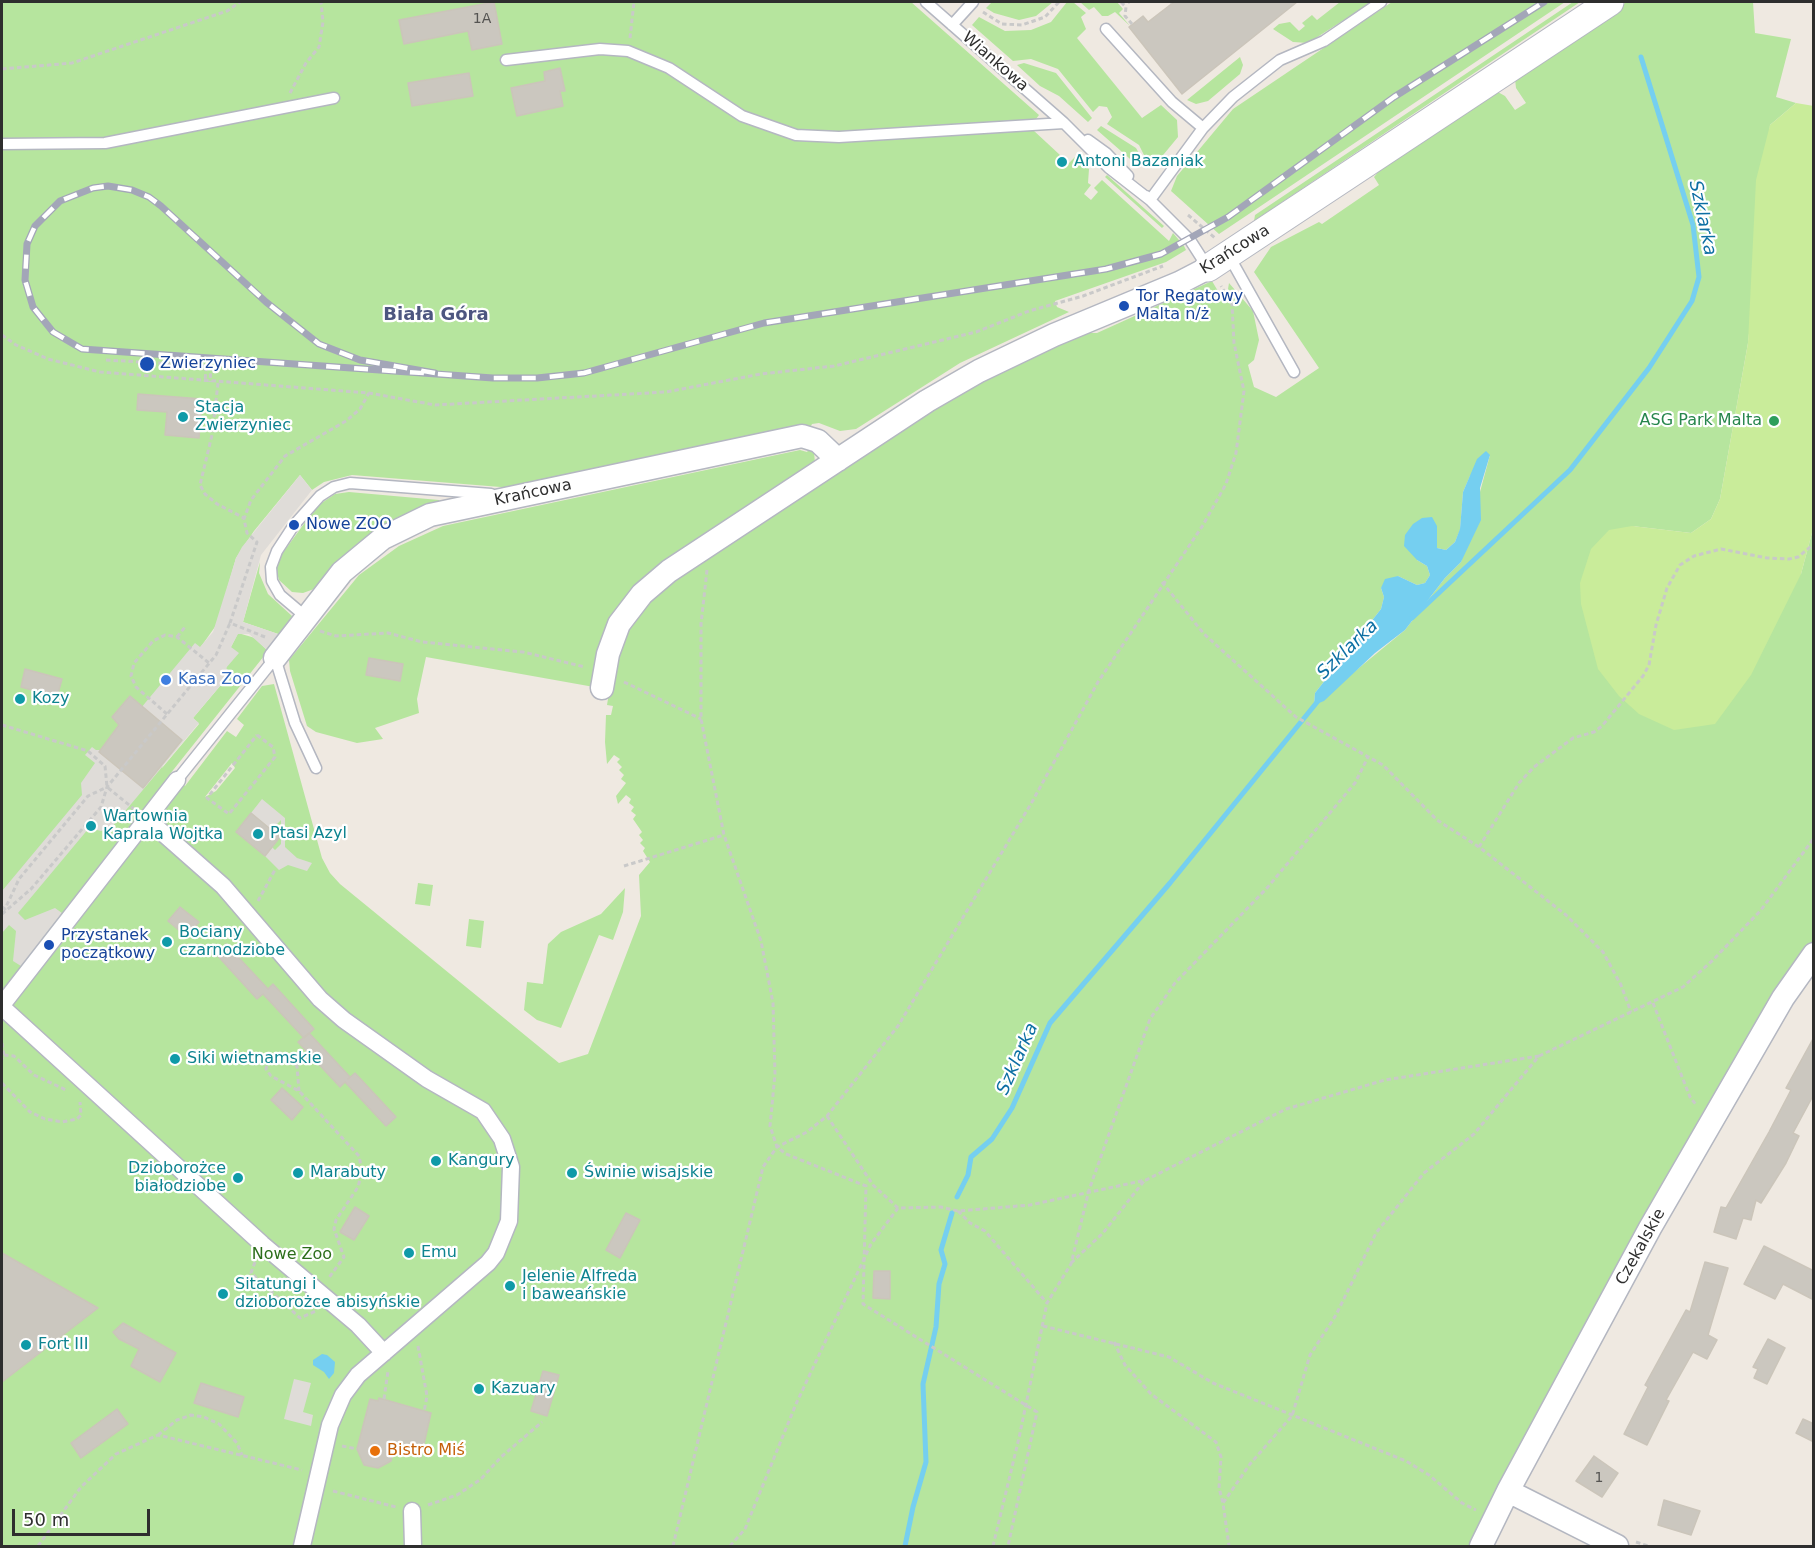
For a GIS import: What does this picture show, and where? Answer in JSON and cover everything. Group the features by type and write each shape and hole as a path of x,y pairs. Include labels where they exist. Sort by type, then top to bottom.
{"street":[{"name":"Krańcowa","path":"603,680 613,638 630,607 654,582 710,544 927,401 979,371 1054,335 1179,283 1218,262 1610,2"},
{"name":"Krańcowa","path":"280,651 342,572 383,538 430,515 802,436 818,441 838,460"},
{"path":"177,780 2,1006 262,1244 358,1325 384,1353"},
{"path":"147,819 223,886 320,999 344,1020 427,1079 483,1111 502,1139 511,1167 512,1191 509,1221 502,1242 488,1263 358,1376 342,1395 330,1425 302,1546"},
{"name":"Czekalskie","path":"1481,1546 1508,1491 1650,1228 1783,998 1814,954"},
{"path":"1508,1491 1617,1546"},
{"path":"412,1511 413,1546"}],"lane":[{"name":"Wiankowa","path":"926,2 1064,123 1106,153 1190,240 1218,262 1294,372"},
{"path":"952,25 971,2"},
{"path":"1150,200 1203,128 1233,97 1280,60 1324,40 1381,2"},
{"path":"1106,29 1172,102 1203,128"},
{"path":"506,60 600,49 628,51 669,68 742,116 796,135 839,137 1064,123"},
{"path":"2,144 105,143 334,98"},
{"path":"306,617 279,595 272,580 272,567 277,551 301,517 320,496 334,487 368,483 512,496"},
{"path":"280,651 295,723 316,768"},
{"path":"177,780 280,651"}],"path":[{"path":"2,69 72,63 227,11 240,2"},
{"path":"285,108 294,84 319,47 323,22 321,2"},
{"path":"628,51 634,2"},
{"path":"971,2 1002,24 1022,26 1045,17 1059,2"},
{"path":"1121,2 1126,7 1125,16 1132,24"},
{"path":"673,1546 763,1167 777,1147 807,1132 827,1116 898,1026 1032,802 1098,682 1162,582 1203,525 1226,484 1236,453 1244,391 1234,343 1232,304 1218,262"},
{"path":"2,335 16,345 48,359 100,372 369,393 435,405 666,392 761,374 834,366 976,332 1029,311 1083,296 1169,264"},
{"path":"106,360 211,366 207,382"},
{"path":"218,383 212,435 200,485 204,494 244,519"},
{"path":"2,914 19,879 88,796 107,787 209,663 224,640 257,542 247,533 244,519 251,500 285,456 346,421 360,409 369,393"},
{"path":"710,544 701,624 701,719 724,835 761,941 773,1003 775,1074 770,1126 777,1147 786,1154 866,1185 863,1304 1036,1412 1008,1546"},
{"path":"1479,847 1519,783 1534,767 1573,738 1594,732 1602,726 1643,676 1649,665 1656,625 1667,588 1680,565 1694,556 1721,549 1767,558 1789,559 1798,556 1814,544"},
{"path":"1162,582 1204,634 1296,717 1383,765 1437,820 1479,847 1566,915 1603,952 1621,985 1631,1012"},
{"path":"306,617 322,633 336,636 388,633 422,642 523,652 603,680 701,719"},
{"path":"230,623 280,651"},
{"path":"177,637 185,627"},
{"path":"167,714 136,687 131,676 134,663 153,641 165,635 177,637 209,663"},
{"path":"37,699 40,703"},
{"path":"2,725 88,751 105,766 107,787 101,807 31,889 3,908"},
{"path":"257,735 273,747 275,757 229,814 207,798 257,735"},
{"path":"1071,1264 1089,1190 1150,1019 1175,983 1267,888 1326,818 1355,783 1368,757"},
{"path":"107,787 130,806"},
{"path":"624,866 724,835"},
{"path":"827,1116 873,1185 898,1208 941,1207 958,1211 1030,1205 1089,1190 1146,1180 1286,1109 1384,1080 1539,1056 1653,1003 1683,987 1713,960 1761,910 1814,838"},
{"path":"247,912 257,902 276,868"},
{"path":"1653,1003 1690,1096 1714,1118"},
{"path":"2,1043 3,1057 14,1056 34,1075 68,1091"},
{"path":"298,1091 297,1066 282,1053 274,1054 268,1060 267,1069 271,1076 298,1091 359,1155 362,1171 358,1187 336,1220 334,1229 344,1257 338,1268 316,1291"},
{"path":"1223,1503 1250,1464 1292,1416 1310,1355 1336,1315 1376,1233 1424,1173 1474,1134 1539,1056"},
{"path":"2,1083 30,1112 45,1119 70,1122 81,1115 80,1101 74,1096"},
{"path":"993,1546 1047,1303 1071,1264 1103,1233 1146,1180"},
{"path":"729,1546 745,1529 796,1404 871,1244 898,1208"},
{"path":"958,1211 970,1223 985,1231 1047,1303"},
{"path":"262,1244 251,1273 300,1318 332,1304"},
{"path":"1043,1326 1170,1356 1213,1383 1406,1461 1429,1474 1462,1503 1493,1520"},
{"path":"413,1328 423,1367 427,1396 424,1412"},
{"path":"1114,1341 1125,1365 1151,1394 1216,1442 1221,1457 1219,1488 1229,1546"},
{"path":"384,1399 386,1389"},
{"path":"38,1546 81,1487 116,1454 159,1435 177,1420 191,1415 204,1417 219,1424 237,1443 242,1455"},
{"path":"159,1435 304,1470 316,1487 412,1511 457,1495 481,1479 501,1457 542,1422"}],"green space":[{"name":"Nowe Zoo","path":"2,2 911,2 1039,115 1036,119 990,123 995,132 1033,130 1060,155 1055,161 1063,169 1075,157 1089,169 1088,183 1091,185 1084,194 1091,200 1098,192 1094,188 1102,180 1169,241 1173,233 1184,246 1186,250 1166,262 1055,301 1057,307 1069,312 960,363 856,429 840,431 819,423 812,424 810,428 513,488 352,475 324,482 312,490 300,475 254,531 236,558 217,624 200,648 195,644 162,768 199,724 193,718 231,673 226,669 231,647 238,633 255,638 268,651 170,774 185,786 227,731 236,737 244,725 237,719 262,686 274,684 322,858 330,873 340,884 559,1063 588,1054 641,916 639,875 650,862 643,851 645,848 640,843 643,840 639,835 642,832 633,819 636,815 631,811 634,807 629,803 631,799 626,795 618,804 616,796 626,783 621,779 624,775 619,770 622,767 617,762 620,759 614,755 607,764 605,742 606,715 611,715 613,706 607,705 616,650 645,598 973,383 1080,333 1097,333 1212,281 1225,303 1233,299 1228,289 1229,283 1253,311 1259,340 1254,360 1248,365 1254,387 1276,397 1319,368 1254,272 1271,247 1319,222 1322,224 1379,185 1374,177 1390,158 1496,91 1505,96 1515,110 1526,103 1516,88 1515,79 1607,13 1627,2 1753,2 1755,33 1791,39 1776,97 1796,103 1770,125 1748,343 1720,499 1711,519 1691,533 1632,526 1801,574 1813,529 1813,941 1764,1012 1702,1114 1470,1546 2,1546","holes":["1490,455 1461,562 1445,578 1405,630 1314,705 1315,693 1381,609 1384,597 1381,588 1398,576 1417,585 1425,583 1430,575 1427,566 1417,560 1437,526 1437,548 1446,550 1455,542 1460,530 1463,492 1470,476","232,763 235,768 216,791 205,797"]},
{"path":"992,2 1053,2 1036,16 1019,20 994,13 986,8"},
{"path":"1067,2 1073,2 1086,13 1081,17 1086,29 1077,38 1142,118 1161,105 1177,120 1178,137 1159,160 1152,162 1146,159 1139,145 1107,124 1112,117 1107,107 1099,106 1093,112 1058,69 1031,59 1013,61 972,25 979,17 1005,31 1031,30 1051,22"},
{"path":"1080,2 1117,2 1123,9 1119,13 1130,26 1115,12 1102,16 1094,7 1089,10"},
{"path":"1340,2 1372,2 1308,43 1293,42 1273,29 1279,24 1290,22 1299,31 1305,26 1302,23 1312,15 1317,20"},
{"path":"1392,2 1565,2 1219,234 1171,191 1177,176 1233,109"},
{"path":"1573,2 1580,2 1254,221 1255,215"},
{"path":"1240,57 1243,65 1240,74 1208,101 1196,104 1187,100"},
{"path":"1024,63 1056,73 1092,118 1088,122 1059,96 1040,86 1017,65"},
{"name":"ASG Park Malta","path":"1796,103 1814,106 1813,529 1801,574 1751,675 1715,724 1674,730 1639,714 1619,696 1598,669 1581,604 1580,583 1591,549 1609,530 1632,526 1691,533 1711,519 1720,499 1748,343 1756,180 1770,125"},
{"path":"1101,126 1136,148 1140,155 1137,165 1097,130"},
{"path":"1107,175 1164,226 1162,228 1105,177"},
{"path":"810,448 814,452 815,463 654,573 594,687 426,657 417,699 419,713 375,728 383,739 357,743 316,732 307,726 290,671 289,660 359,575 399,546 443,526 800,450 807,452"},
{"path":"349,492 439,500 440,503 314,589 303,593 292,592 279,580 276,569 279,558 317,506 335,494"},
{"path":"260,562 259,573 268,594 293,619 281,635 243,622"},
{"path":"418,883 433,885 430,906 415,904"},
{"path":"625,888 623,912 613,940 599,935 561,1028 537,1020 524,1010 527,982 543,984 548,944 561,932 601,914"},
{"path":"469,919 484,921 481,948 466,946"}],"shaded area":[{"path":"300,475 312,490 261,555 243,622 281,635 268,651 249,634 238,634 231,647 239,653 226,668 231,673 193,718 199,723 111,828 101,831 89,828 18,913 25,920 55,908 62,913 21,966 13,961 16,931 9,925 2,933 2,891 82,795 81,783 95,763 85,755 92,747 96,750 106,750 195,643 200,647 213,632 236,558 242,547"},
{"path":"262,799 285,818 285,847 297,858 312,863 307,871 288,865 279,870 265,856 272,847 275,850 281,844 281,820 271,830 251,813"},
{"path":"294,1379 311,1383 303,1412 313,1415 311,1426 284,1419"}],"water":[{"path":"1486,451 1490,455 1480,488 1481,520 1461,562 1445,578 1405,630 1375,653 1324,701 1314,705 1315,693 1381,609 1384,597 1381,588 1385,579 1398,576 1417,585 1425,583 1430,575 1427,566 1417,560 1404,546 1405,535 1413,524 1422,518 1432,517 1437,526 1437,548 1446,550 1455,542 1460,529 1463,492 1477,459"},
{"path":"322,1354 335,1362 334,1373 329,1379 324,1372 313,1365 313,1360"}],"building":[{"path":"494,2 502,44 472,50 468,31 404,44 399,20"},
{"path":"1174,2 1297,2 1182,94 1129,27 1143,16 1148,22"},
{"path":"560,68 565,91 560,91 563,106 517,116 511,88 545,81 544,72"},
{"path":"469,73 473,96 412,106 408,83"},
{"name":"Stacja Zwierzyniec","path":"138,394 202,399 199,438 165,435 167,412 137,410"},
{"path":"369,658 403,664 400,681 366,675"},
{"path":"25,669 62,679 57,697 21,687"},
{"path":"130,696 182,740 143,788 99,752 119,725 112,717"},
{"name":"Ptasi Azyl","path":"251,813 280,837 265,856 236,832"},
{"path":"180,907 199,922 187,937 168,921"},
{"path":"226,944 268,989 273,984 314,1029 304,1038 263,994 257,999 216,954"},
{"path":"309,1033 350,1077 348,1079 355,1073 396,1117 386,1126 345,1082 340,1087 298,1042"},
{"path":"1814,1037 1814,1094 1793,1133 1799,1136 1786,1163 1761,1203 1756,1200 1751,1220 1743,1218 1736,1239 1714,1232 1721,1207 1726,1208 1769,1132 1791,1090 1786,1088"},
{"path":"282,1088 303,1107 292,1120 271,1100"},
{"path":"355,1207 369,1216 354,1240 340,1232"},
{"path":"626,1213 640,1220 620,1258 606,1250"},
{"path":"1764,1246 1814,1271 1814,1300 1783,1284 1775,1299 1744,1284"},
{"name":"Fort III","path":"2,1253 98,1308 2,1382"},
{"path":"1705,1262 1728,1268 1708,1335 1717,1340 1707,1359 1693,1352 1666,1400 1669,1401 1647,1445 1624,1434 1648,1387 1645,1385 1686,1310 1690,1312"},
{"path":"874,1271 890,1271 890,1299 873,1298"},
{"name":"Fort III","path":"123,1323 176,1353 160,1382 131,1366 139,1349 119,1339 113,1332"},
{"path":"1768,1339 1785,1348 1767,1384 1754,1378 1758,1369 1753,1367"},
{"path":"543,1371 559,1375 547,1416 531,1411"},
{"path":"201,1383 244,1397 238,1417 194,1403"},
{"path":"379,1398 431,1413 421,1457 393,1451 391,1461 378,1468 364,1465 357,1449 370,1399 378,1401"},
{"path":"117,1409 128,1424 81,1458 71,1443"},
{"path":"1803,1419 1814,1424 1814,1442 1796,1433"},
{"path":"1594,1456 1618,1473 1602,1497 1576,1481"},
{"path":"1664,1500 1700,1511 1691,1535 1658,1525"}],"waterway":[{"name":"Szklarka","path":"1412,618 1570,470 1649,368 1692,301 1699,277 1693,225 1641,57"},
{"name":"Szklarka","path":"957,1197 968,1175 971,1157 992,1139 1012,1108 1050,1023 1170,883 1318,701"},
{"name":"Szklarka","path":"905,1546 926,1462 923,1384 936,1327 939,1284 945,1264 941,1250 952,1213"}],"railway":[{"path":"435,373 360,360 319,344 266,302 161,206 149,197 132,190 108,186 93,188 60,201 35,226 27,244 25,280 33,307 53,332 82,349 493,378 537,378 584,373 764,323 1106,269 1161,254 1228,217 1394,97 1544,2"}],"place":[{"name":"Antoni Bazaniak","path":"1062,162"},
{"name":"Tor Regatowy Malta n/ż","path":"1124,306"},
{"name":"Zwierzyniec","path":"147,364"},
{"name":"Stacja Zwierzyniec","path":"183,417"},
{"name":"ASG Park Malta","path":"1774,421"},
{"name":"Nowe ZOO","path":"294,525"},
{"name":"Kasa Zoo","path":"166,680"},
{"name":"Kozy","path":"20,699"},
{"name":"Wartownia Kaprala Wojtka","path":"91,826"},
{"name":"Ptasi Azyl","path":"258,834"},
{"name":"Bociany czarnodziobe","path":"167,942"},
{"name":"Przystanek początkowy","path":"49,945"},
{"name":"Siki wietnamskie","path":"175,1059"},
{"name":"Kangury","path":"436,1161"},
{"name":"Marabuty","path":"298,1173"},
{"name":"Świnie wisajskie","path":"572,1173"},
{"name":"Dzioborożce białodziobe","path":"238,1178"},
{"name":"Emu","path":"409,1253"},
{"name":"Jelenie Alfreda i baweańskie","path":"510,1286"},
{"name":"Sitatungi i dzioborożce abisyńskie","path":"223,1294"},
{"name":"Fort III","path":"26,1345"},
{"name":"Kazuary","path":"479,1389"},
{"name":"Bistro Miś","path":"375,1451"}],"district":[{"name":"Biała Góra","path":"436,315"}]}
